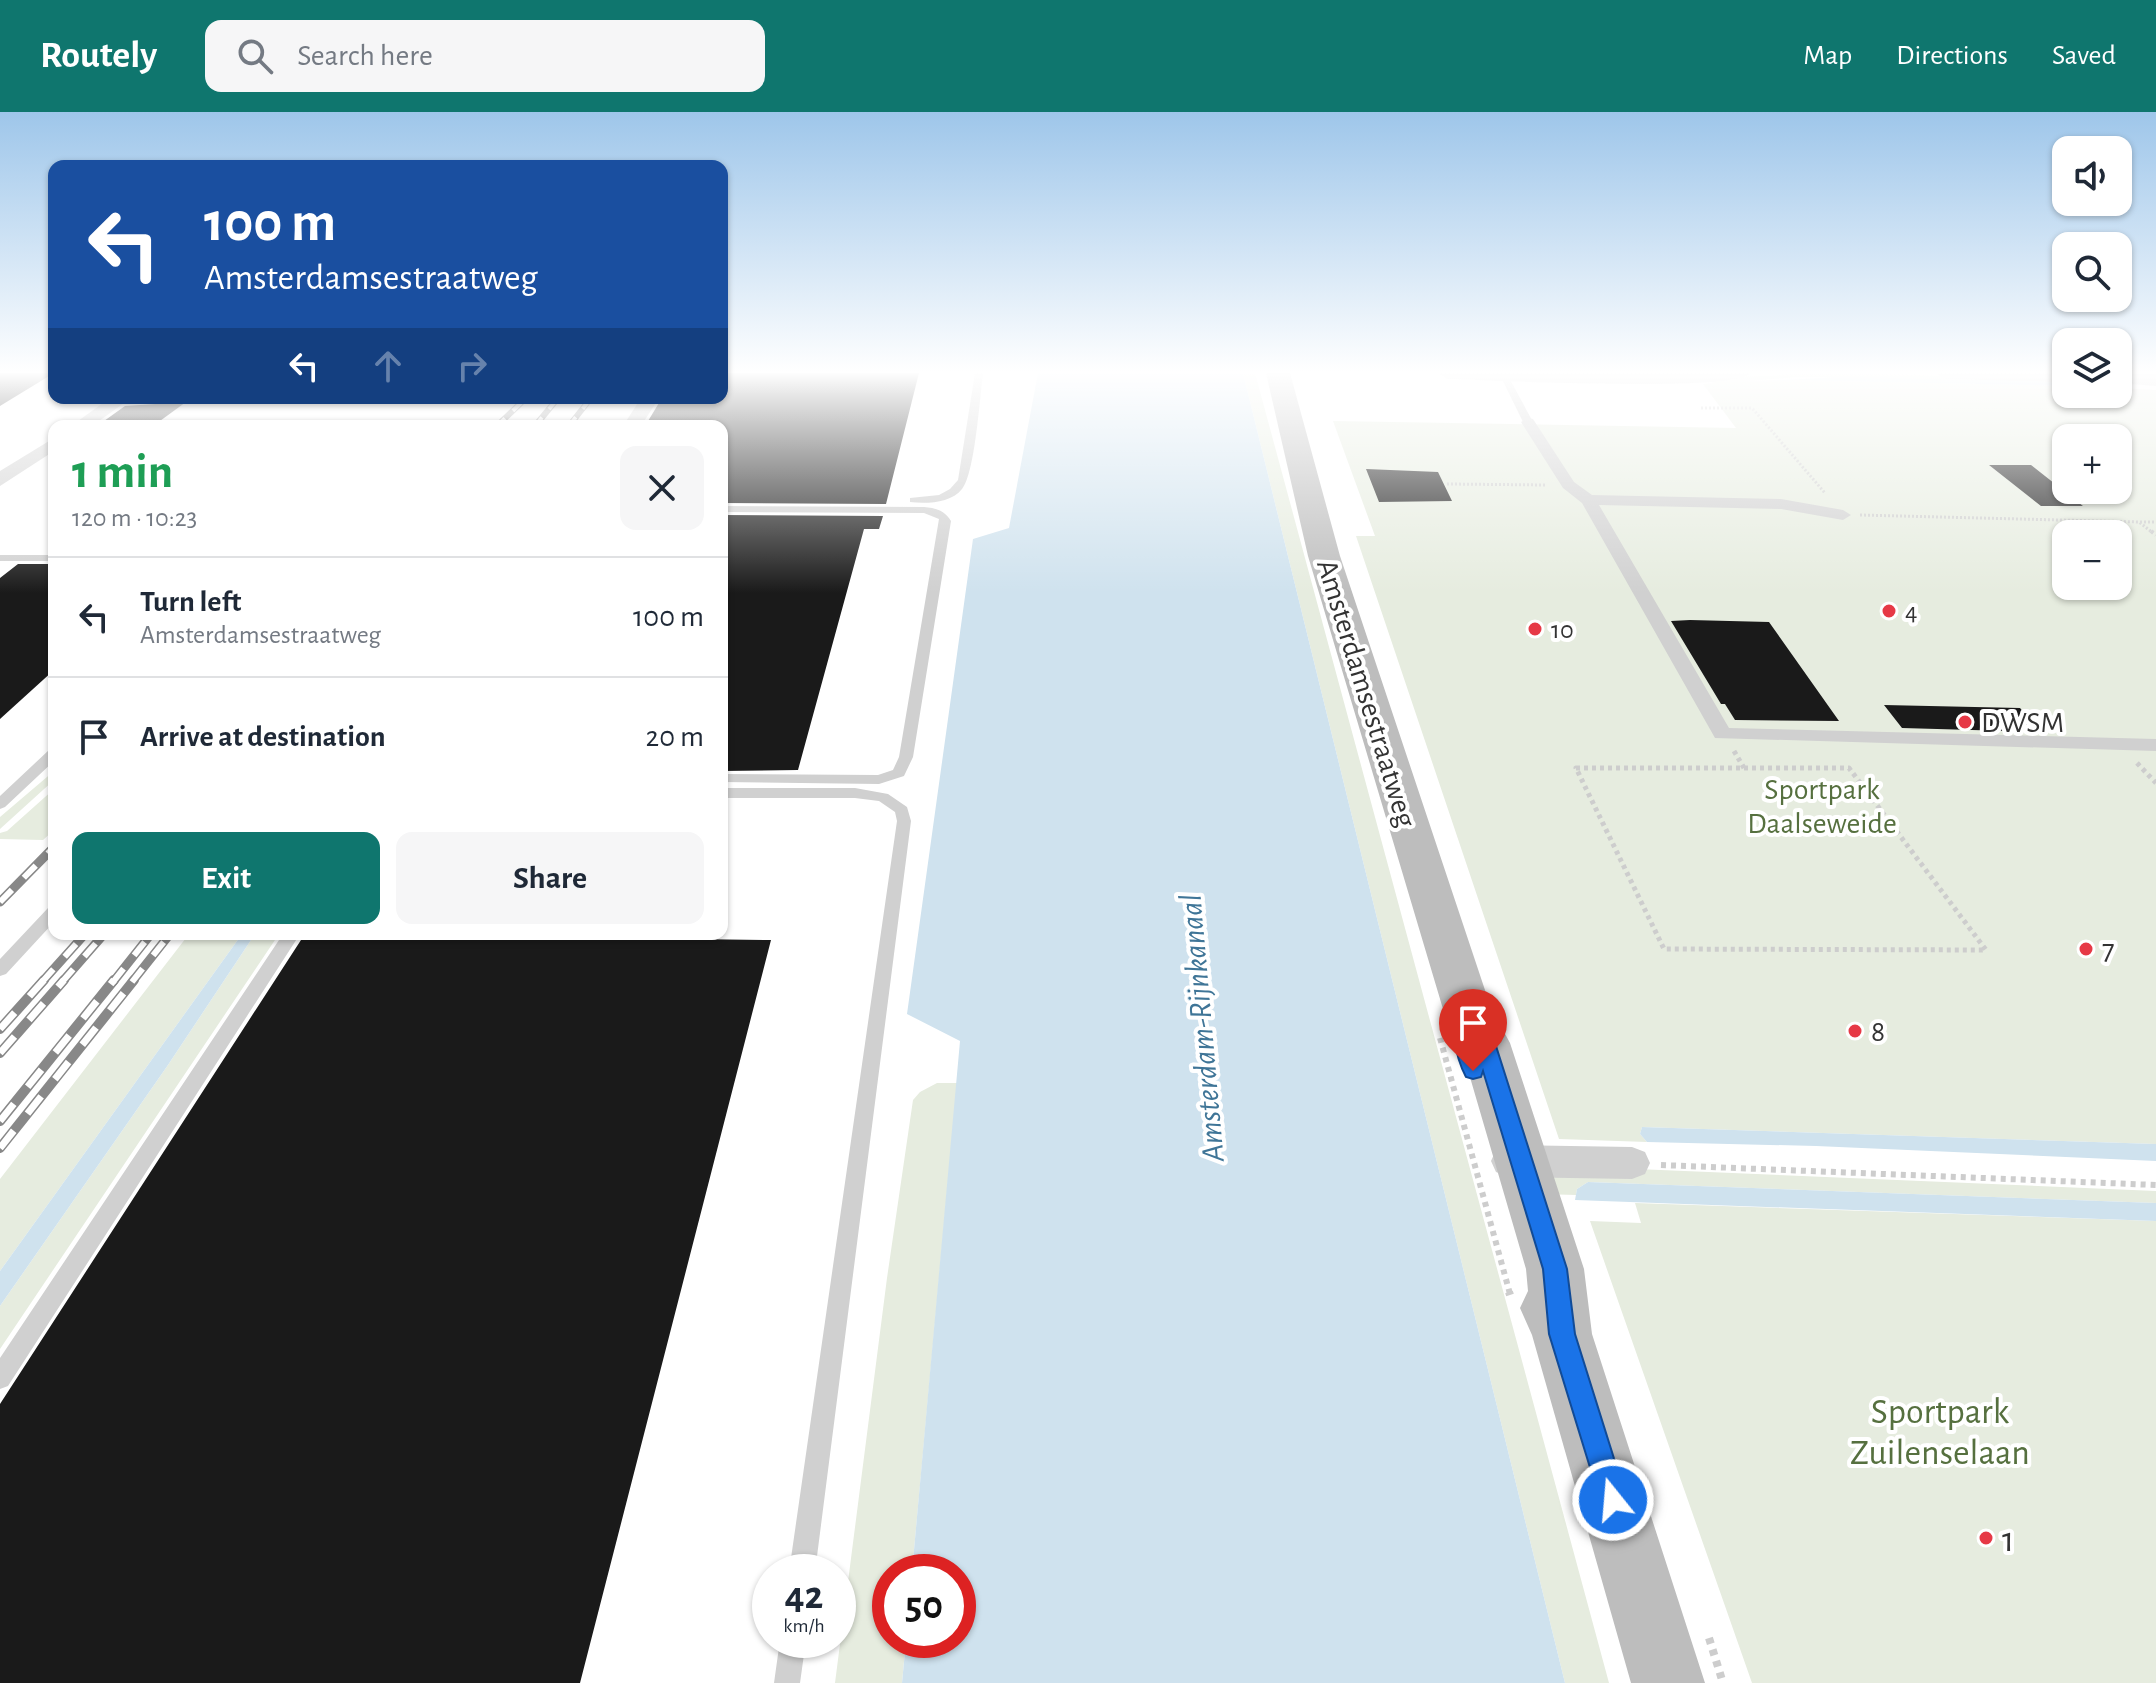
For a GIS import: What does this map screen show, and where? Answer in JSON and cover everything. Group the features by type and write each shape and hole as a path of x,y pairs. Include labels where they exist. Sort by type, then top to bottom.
{"main road":[{"name":"Amsterdamsestraatweg","path":"1296,446 1324,556 1467,1009 1465,1040 1511,1161 1530,1264 1562,1334 1668,1683"}],"street":[{"path":"1543,446 1568,485 1588,500 1722,734 2156,745"},
{"path":"0,480 48,447"},
{"path":"1588,500 1781,504 1843,515"},
{"path":"1511,1161 1632,1163"}],"lane":[{"path":"728,500 941,499 957,491 963,480 968,446"},
{"path":"728,509 925,510 943,515 946,521 906,757 899,773 879,780 728,778"},
{"path":"0,558 48,558"},
{"path":"0,804 48,759"},
{"path":"728,793 855,793 883,797 902,810 904,821 804,1554"},
{"path":"0,970 48,918"},
{"path":"0,1378 288,940"},
{"path":"787,1683 790,1658"}],"path":[{"path":"1785,446 1843,515 2156,522"},
{"path":"1447,484 1568,485"},
{"path":"2139,522 2156,535"},
{"path":"1576,768 1744,768 1849,768 1986,950 1664,949 1576,768"},
{"path":"1632,1163 2156,1185"}],"green space":[{"path":"1261,446 1275,446 1609,1683 1565,1683"},
{"name":"Sportpark Daalseweide","path":"1342,446 2052,446 2052,504 2132,504 2132,446 2156,446 2156,1144 1642,1127 1640,1134 1647,1142 1559,1139 1356,536 1375,536"},
{"path":"48,776 48,785 0,829 0,817"},
{"path":"48,794 48,835 43,840 0,839 0,833 7,831"},
{"path":"184,940 238,940 0,1271 0,1179"},
{"path":"251,940 275,940 0,1349 0,1306"},
{"path":"937,1083 957,1083 914,1554 872,1554 872,1658 904,1658 902,1683 835,1683 838,1658 856,1658 856,1554 852,1554 913,1100 920,1092"},
{"path":"1589,1167 2156,1191 2156,1203 1588,1182 1577,1189 1576,1195 1541,1194 1555,1176"},
{"name":"1","path":"1635,1203 2156,1221 2156,1683 1752,1683 1590,1221 1641,1223"}],"water":[{"name":"Amsterdam-Rijnkanaal","path":"1024,446 1261,446 1565,1683 902,1683 904,1658 976,1658 976,1554 914,1554 960,1041 907,1014 973,539 1009,528"},
{"path":"238,940 251,940 0,1306 0,1271"},
{"path":"1642,1127 2156,1144 2156,1161 1647,1142 1640,1134"},
{"path":"1588,1182 2156,1203 2156,1221 1575,1200 1577,1189"}],"building":[{"path":"728,446 901,446 886,504 728,503"},
{"path":"1989,465 2031,465 2052,482 2052,504 2083,506 2041,506"},
{"path":"1366,469 1438,472 1452,501 1379,502"},
{"path":"728,515 883,516 879,529 864,529 798,770 728,771"},
{"path":"18,564 48,564 48,675 0,719 0,578"},
{"path":"1671,621 1769,622 1839,721 1735,720 1725,704 1721,704"},
{"name":"DWSM","path":"1884,705 2020,708 2040,732 1902,728"},
{"path":"301,940 771,940 580,1683 0,1683 0,1404"}],"railway":[{"path":"0,902 48,853"},
{"path":"42,982 80,940"},
{"path":"62,982 99,940"},
{"path":"113,982 146,940"},
{"path":"132,982 165,940"},
{"path":"0,1029 44,980"},
{"path":"0,1053 64,980"},
{"path":"0,1121 114,980"},
{"path":"0,1148 134,980"}],"place":[{"name":"4","path":"1889,611"},
{"name":"10","path":"1535,629"},
{"name":"DWSM","path":"1965,722"},
{"name":"7","path":"2086,949"},
{"name":"8","path":"1855,1031"},
{"name":"1","path":"1986,1538"}],"route":[{"path":"1473,1071 1465,1040 1467,1009 1485,1043 1555,1269 1562,1334 1613,1500"}],"park label":[{"name":"Sportpark Zuilenselaan","path":"1940,1430"}]}
